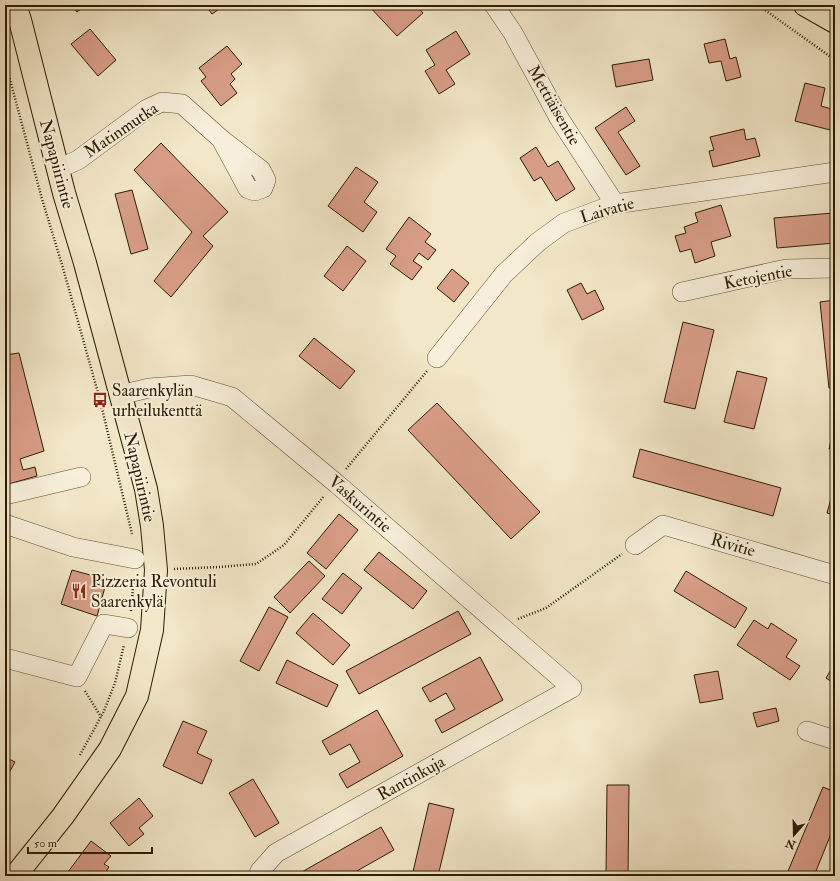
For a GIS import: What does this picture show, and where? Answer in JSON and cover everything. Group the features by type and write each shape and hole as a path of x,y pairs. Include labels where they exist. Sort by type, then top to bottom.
{"main road":[{"name":"Napapiirintie","path":"15,5 64,193 85,263 146,489 152,526 156,570 152,630 137,696 110,749 63,816 15,876"},
{"path":"805,5 835,22"}],"street":[{"name":"Mettiäisentie","path":"494,5 513,33 559,118 615,204"},
{"name":"Matinmutka","path":"58,169 78,160 147,109 162,102 182,104 222,139"},
{"name":"Laivatie","path":"437,358 504,274 538,242 564,223 615,204 835,172"},
{"name":"Ketojentie","path":"682,292 786,269 835,268"},
{"name":"Vaskurintie","path":"120,395 149,388 191,385 232,397 335,482 572,688"},
{"path":"5,495 81,477"},
{"path":"5,524 73,547 135,559"},
{"name":"Rivitie","path":"635,545 663,525 835,575"},
{"path":"5,658 77,677 104,624 128,628"},
{"name":"Rantinkuja","path":"258,876 260,871 276,853 572,688"},
{"path":"807,731 835,740"}],"path":[{"path":"758,5 835,60"},
{"path":"156,570 219,568 256,564 284,545 437,358"},
{"path":"500,626 546,608 635,545"},
{"path":"77,677 101,717"}],"building":[{"path":"71,5 86,5 77,12"},
{"path":"205,5 225,5 212,14"},
{"path":"368,5 416,5 423,13 397,36"},
{"path":"90,29 116,60 98,76 71,44"},
{"path":"456,31 470,54 446,70 455,84 439,94 425,71 435,65 426,50"},
{"path":"725,39 730,59 736,57 741,77 726,81 721,61 709,63 704,44"},
{"path":"227,46 242,64 231,74 235,79 230,84 237,93 221,106 201,81 206,77 199,68"},
{"path":"649,59 653,80 616,87 612,65"},
{"path":"805,83 825,88 821,106 835,110 834,131 795,121"},
{"path":"626,107 635,121 618,132 640,166 626,175 595,128"},
{"path":"744,129 746,140 755,138 760,156 713,167 709,151 714,150 710,137"},
{"path":"161,143 228,212 203,236 213,246 171,297 154,281 192,232 134,170"},
{"path":"536,147 548,167 558,161 575,189 556,201 541,177 534,181 520,158"},
{"path":"356,167 378,182 364,202 377,212 363,232 328,206"},
{"path":"132,190 148,249 131,254 115,194"},
{"path":"721,205 731,236 711,242 715,256 695,263 691,249 680,252 675,236 686,233 684,227 698,222 695,213"},
{"path":"833,213 835,243 777,248 774,218"},
{"path":"409,217 431,234 425,242 436,250 428,260 419,253 413,261 422,267 412,280 390,264 396,256 386,249"},
{"path":"347,246 366,261 343,291 324,276"},
{"path":"452,269 469,283 454,302 437,288"},
{"path":"581,283 587,294 595,290 604,309 582,320 567,290"},
{"path":"835,300 835,388 829,388 820,302"},
{"path":"683,322 714,330 695,409 664,402"},
{"path":"314,338 355,371 340,389 299,356"},
{"path":"19,353 44,451 20,459 23,470 35,467 37,476 5,485 5,355"},
{"path":"737,371 767,378 754,429 724,422"},
{"path":"437,403 540,512 511,539 408,430"},
{"path":"835,421 835,450 829,449"},
{"path":"640,449 781,488 773,516 633,477"},
{"path":"835,484 835,515 827,513"},
{"path":"339,514 358,530 326,569 307,553"},
{"path":"379,552 427,591 413,609 364,570"},
{"path":"309,561 325,576 290,613 274,597"},
{"path":"72,570 94,576 92,582 105,587 97,616 61,604"},
{"path":"686,571 747,608 735,628 674,591"},
{"path":"343,573 362,588 342,614 322,599"},
{"path":"269,607 288,617 259,671 240,661"},
{"path":"458,611 471,634 359,694 346,671"},
{"path":"313,613 350,645 333,665 296,633"},
{"path":"754,620 768,629 771,623 797,640 786,657 800,666 790,680 737,645"},
{"path":"480,657 503,700 442,733 435,720 455,709 446,693 430,702 422,688"},
{"path":"287,660 338,685 327,707 276,683"},
{"path":"835,663 835,684 826,678"},
{"path":"718,671 723,699 700,703 694,675"},
{"path":"776,708 779,721 757,727 753,713"},
{"path":"377,710 403,756 347,788 339,774 360,762 350,744 330,755 322,741"},
{"path":"183,721 207,731 197,753 212,760 202,784 163,766"},
{"path":"5,757 15,762 5,780"},
{"path":"253,779 279,823 255,837 229,793"},
{"path":"607,785 629,785 628,876 606,876"},
{"path":"823,787 835,792 835,824 814,876 786,876"},
{"path":"139,798 153,816 139,828 144,834 129,846 110,823"},
{"path":"429,803 454,809 438,876 412,876"},
{"path":"381,827 394,850 348,876 302,876 300,873"},
{"path":"91,841 111,856 104,864 109,867 103,876 96,876 93,874 92,876 65,876"}],"place":[{"name":"Saarenkylän urheilukenttä","path":"100,400"},
{"name":"Pizzeria Revontuli Saarenkylä","path":"79,591"}]}
